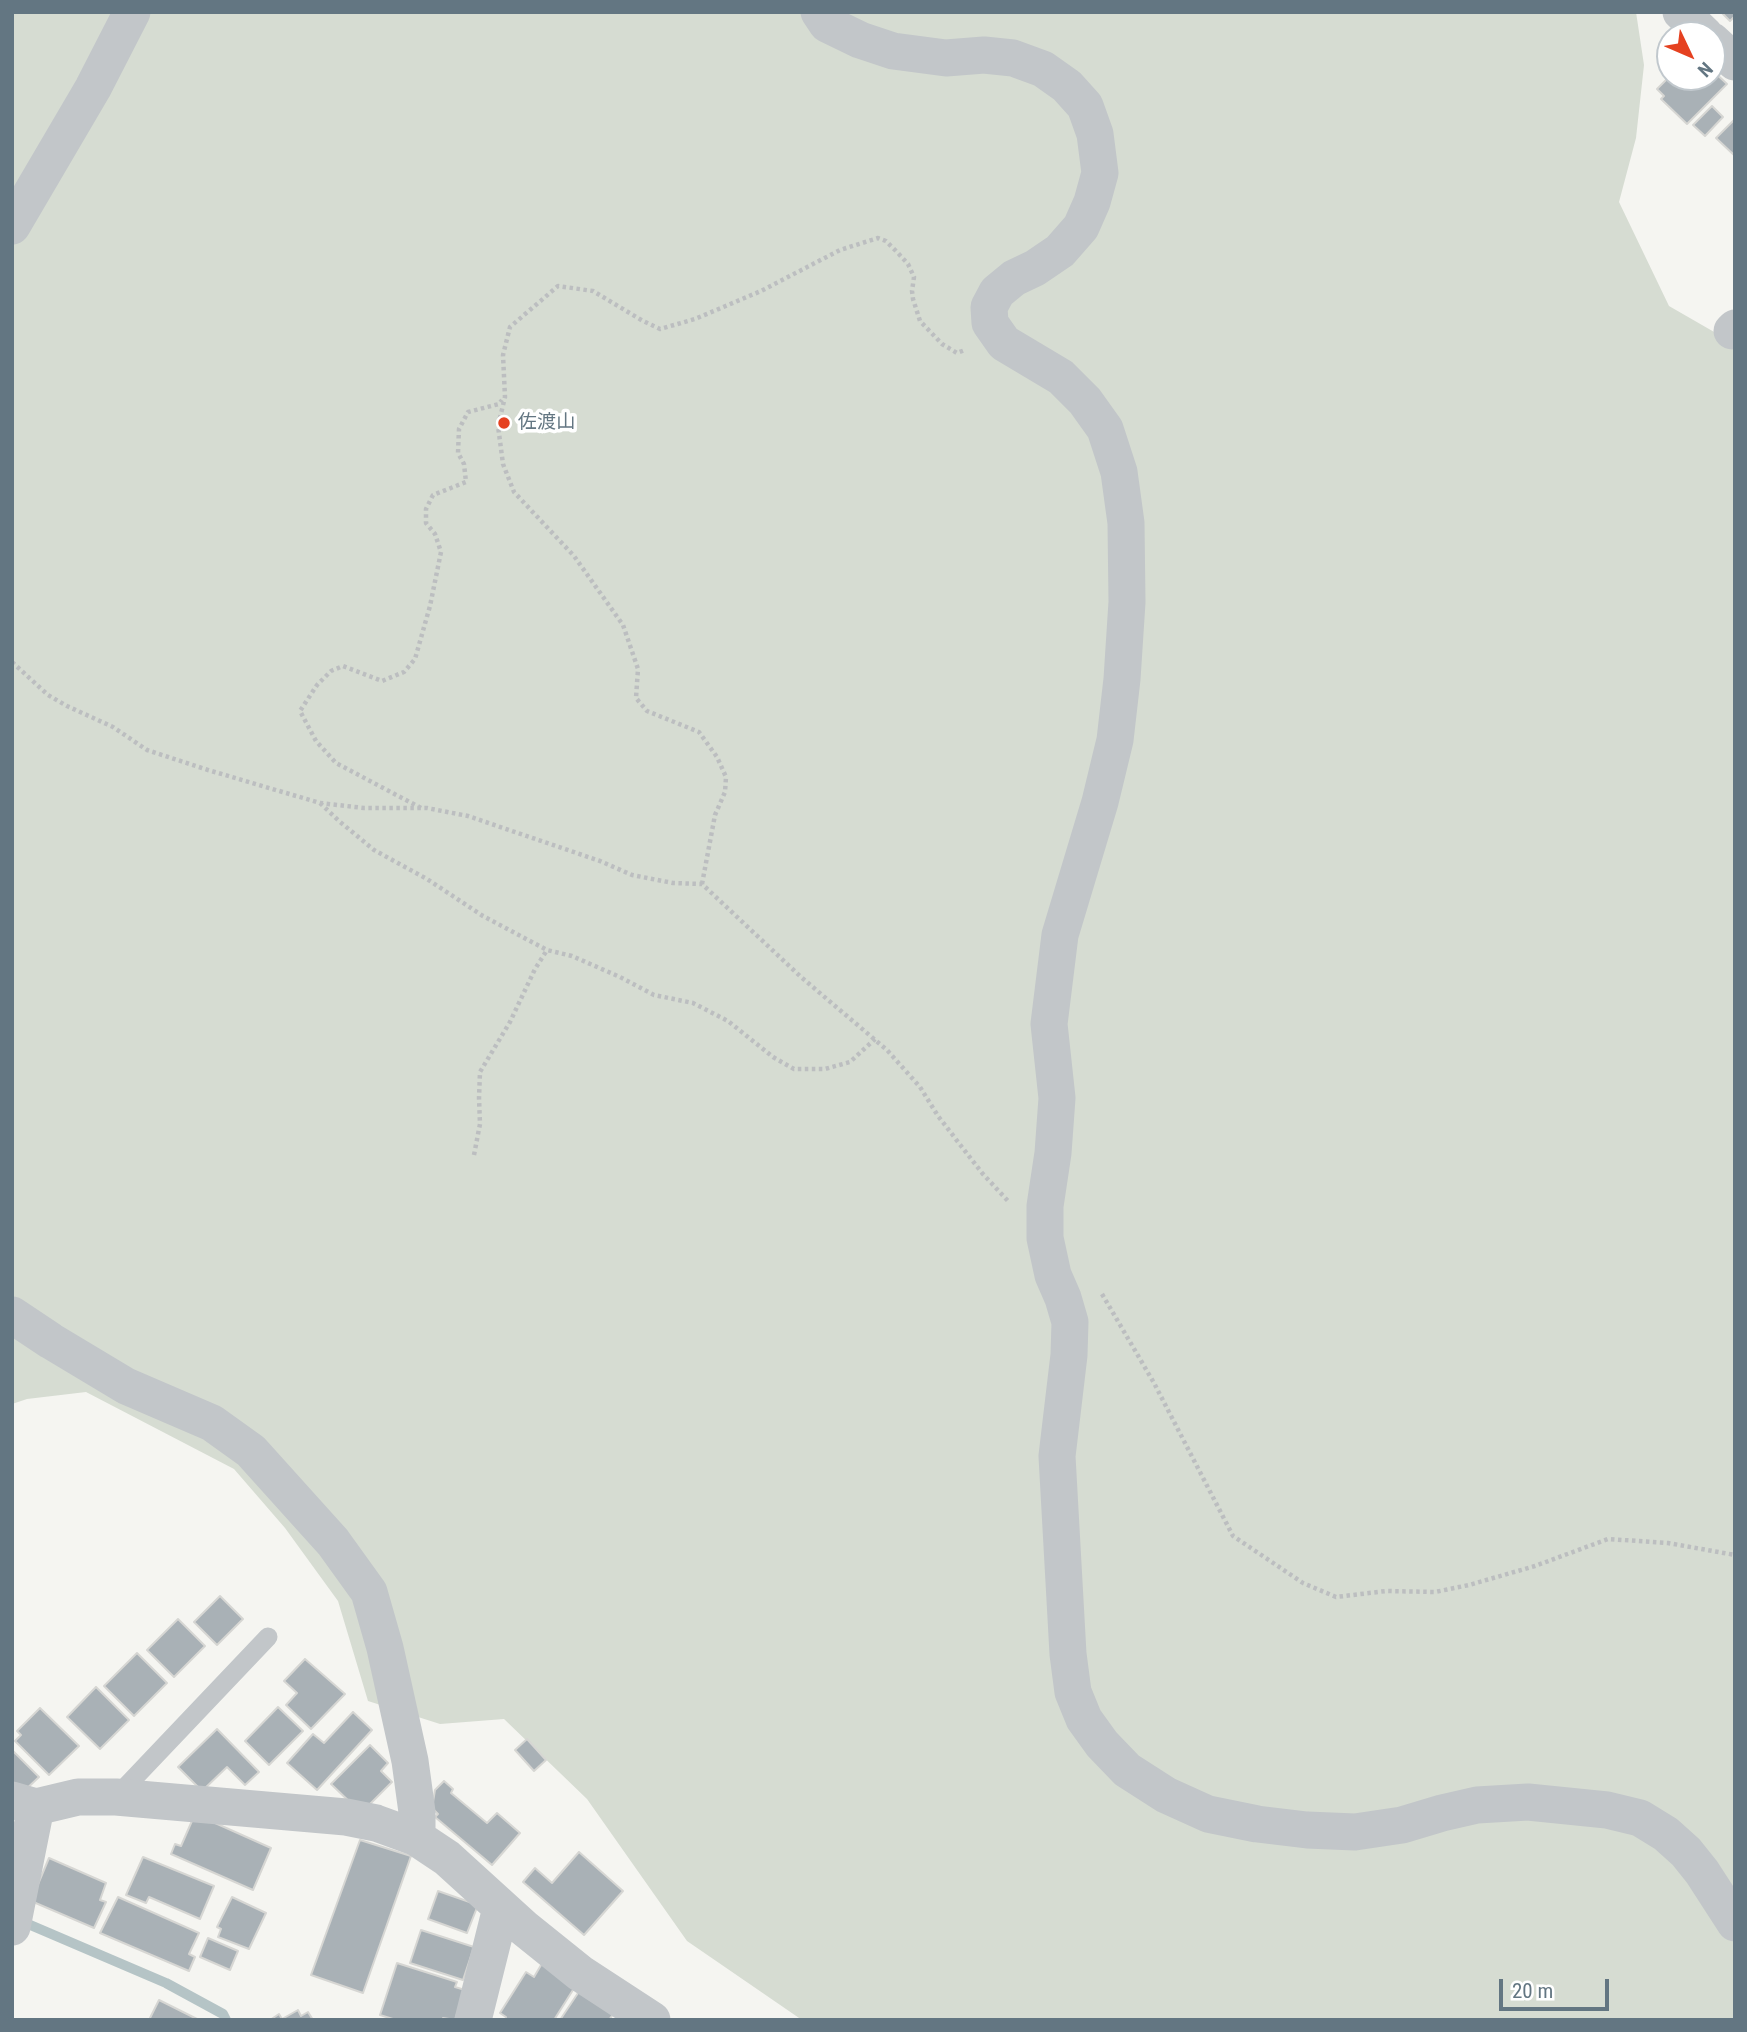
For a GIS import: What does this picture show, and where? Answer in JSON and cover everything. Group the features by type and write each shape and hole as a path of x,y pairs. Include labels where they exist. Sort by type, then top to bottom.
{"street":[{"path":"12,226 93,88 132,12"},
{"path":"819,12 827,24 860,40 892,51 946,58 984,55 1013,58 1043,69 1067,86 1085,106 1095,134 1100,173 1081,228 1060,251 1014,278 997,292 989,307 990,323 1004,343 1061,377 1085,401 1105,429 1119,472 1126,523 1127,602 1115,740 1100,802 1060,934 1049,1024 1057,1098 1045,1206 1045,1238 1053,1275 1070,1322 1069,1355 1057,1456 1068,1654 1073,1692 1084,1719 1102,1744 1127,1770 1166,1795 1208,1814 1257,1824 1355,1832 1402,1825 1477,1805 1528,1802 1607,1810 1640,1818 1666,1834 1686,1852 1735,1923"},
{"path":"12,1315 126,1386 212,1423 251,1451 333,1542 369,1592 385,1648 410,1761 417,1812 417,1838"},
{"path":"12,1927 24,1803 78,1797 116,1797 346,1817 376,1823 417,1838 447,1858 524,1928 580,1973 652,2020"},
{"path":"473,2020 501,1908"}],"lane":[{"path":"116,1797 268,1637"}],"path":[{"path":"702,884 715,816 725,792 726,777 717,757 699,732 647,711 636,698 638,668 623,625 574,556 514,492 503,464 498,426 505,397 503,355 510,327 558,286 593,290 660,329 695,320 761,291 840,250 878,238 886,241 908,264 915,276 912,291 920,321 942,344 957,353 972,348 987,332 990,323"},
{"path":"421,808 336,763 316,741 300,711 317,685 331,671 344,666 382,681 404,672 415,659 441,552 435,534 426,523 426,509 433,495 466,482 464,464 458,453 459,429 468,412 499,404 505,397"},
{"path":"12,663 48,695 113,727 146,750 320,803 364,808 421,808 468,816 600,861 632,875 673,883 702,884 801,977 887,1050 920,1087 982,1173 1012,1205"},
{"path":"320,803 374,849 427,879 483,916 547,950 584,961 654,995 693,1003 728,1021 773,1057 794,1069 825,1069 850,1062 874,1039"},
{"path":"474,1155 480,1124 480,1072 510,1022 547,950"},
{"path":"1100,1290 1154,1382 1233,1536 1303,1583 1336,1597 1386,1591 1436,1592 1469,1585 1535,1566 1608,1539 1668,1542 1735,1555"}],"shaded area":[{"path":"12,12 1636,12 1644,65 1636,138 1619,202 1669,306 1735,344 1735,2020 802,2020 687,1941 587,1799 504,1719 440,1724 368,1701 338,1601 285,1528 234,1469 86,1392 27,1399 12,1404"}],"building":[{"path":"1721,12 1735,12 1735,16 1730,21"},
{"path":"1659,91 1720,91 1687,124 1661,99 1664,96"},
{"path":"1712,106 1723,117 1705,136 1693,125"},
{"path":"1735,119 1735,156 1716,138"},
{"path":"220,1596 243,1619 217,1645 194,1622"},
{"path":"178,1619 205,1646 174,1677 147,1650"},
{"path":"137,1653 167,1683 134,1716 104,1686"},
{"path":"305,1659 345,1694 311,1729 286,1705 297,1693 284,1681"},
{"path":"96,1687 129,1720 100,1749 67,1717"},
{"path":"278,1707 303,1731 269,1765 245,1741"},
{"path":"40,1708 79,1746 49,1775 15,1741 21,1735 17,1731"},
{"path":"353,1712 372,1730 317,1790 287,1763 313,1734 324,1743"},
{"path":"217,1729 259,1772 245,1785 227,1767 202,1791 178,1767"},
{"path":"527,1739 546,1760 534,1771 515,1750"},
{"path":"370,1745 388,1763 381,1771 392,1782 367,1807 355,1807 331,1784"},
{"path":"12,1750 39,1777 21,1794 12,1785"},
{"path":"444,1781 453,1789 451,1793 487,1823 497,1813 520,1833 492,1865 435,1817 438,1814 432,1808 435,1790"},
{"path":"195,1814 271,1848 253,1890 171,1854 175,1844 181,1846"},
{"path":"360,1840 411,1856 363,1993 311,1975"},
{"path":"579,1852 623,1891 584,1935 523,1882 535,1868 552,1883"},
{"path":"143,1857 214,1886 200,1919 149,1897 146,1903 126,1895"},
{"path":"49,1858 106,1883 100,1900 106,1902 94,1928 31,1901"},
{"path":"438,1891 478,1905 467,1933 428,1919"},
{"path":"118,1897 199,1933 189,1954 195,1957 189,1971 100,1933"},
{"path":"232,1897 266,1913 249,1949 218,1937 221,1929 217,1927"},
{"path":"421,1930 474,1947 463,1980 410,1963"},
{"path":"208,1938 238,1951 230,1970 200,1957"},
{"path":"544,1960 578,1982 554,2020 505,2020 506,2017 500,2013 526,1972 534,1977"},
{"path":"397,1963 457,1982 455,1987 465,1990 455,2020 396,2020 380,2015"},
{"path":"582,1987 616,2010 609,2020 560,2020"},
{"path":"159,2000 199,2020 149,2020"},
{"path":"298,2010 301,2016 308,2012 313,2020 270,2020 279,2014 282,2019"}],"waterway":[{"path":"28,1924 166,1983 223,2014 226,2020"}],"place":[{"name":"佐渡山","path":"504,423"}]}
